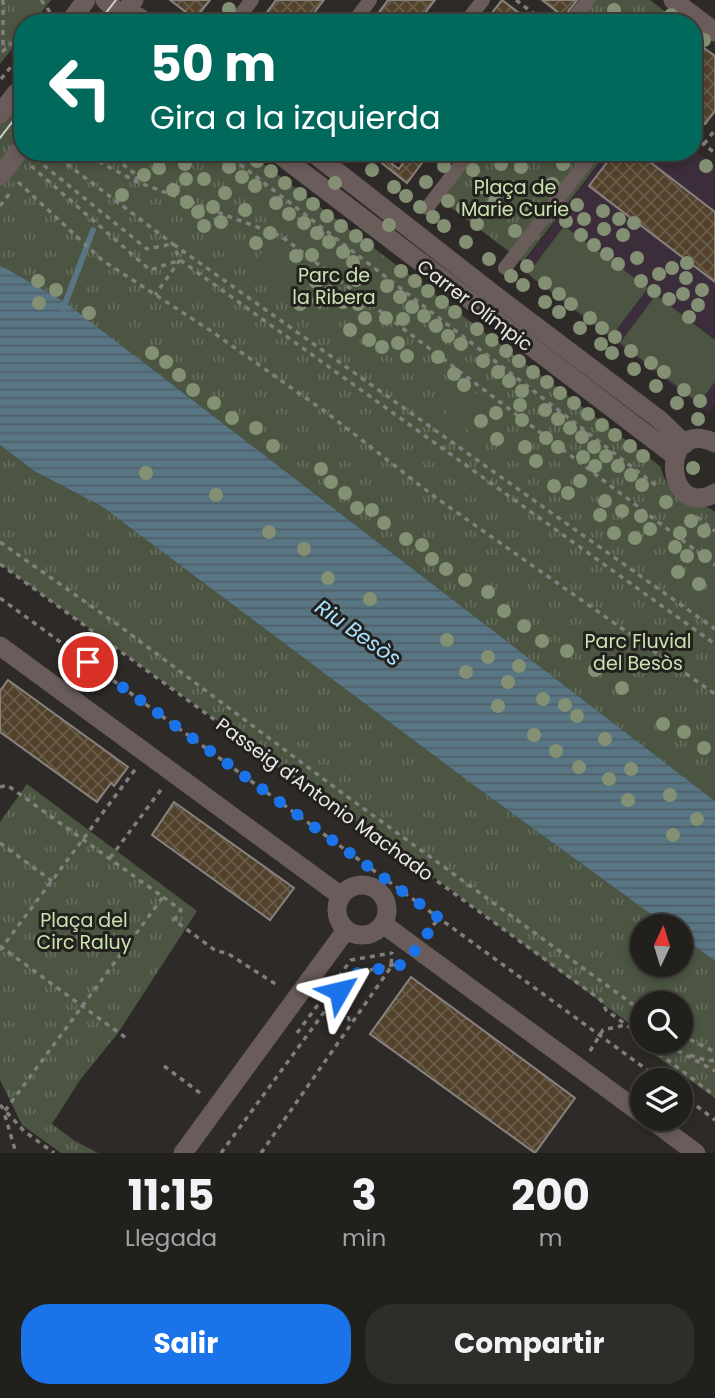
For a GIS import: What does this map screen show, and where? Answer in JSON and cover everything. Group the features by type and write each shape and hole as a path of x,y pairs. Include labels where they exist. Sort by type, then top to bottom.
{"street":[{"path":"241,14 252,0"},
{"path":"472,14 483,0"},
{"path":"577,14 588,0"},
{"path":"673,0 691,14"},
{"path":"0,114 13,86"},
{"path":"9,179 17,161"},
{"name":"Carrer Olímpic","path":"288,161 680,450"},
{"name":"Carrer Olímpic","path":"323,161 660,420 680,450"},
{"path":"427,208 463,161"},
{"path":"505,268 587,161"},
{"path":"713,438 692,440 680,450 673,475 683,491 692,496 714,496"},
{"path":"0,646 341,896"},
{"path":"357,885 365,885 379,891 386,904 387,915 383,924 374,933 364,936 346,930 337,916 336,909 341,896 357,885"},
{"path":"383,924 630,1105"},
{"path":"183,1153 346,930"},
{"path":"666,1131 696,1153"}],"path":[{"path":"3,0 3,51 14,42"},
{"path":"41,0 50,12 48,14"},
{"path":"516,0 534,14"},
{"path":"715,130 704,144 715,153"},
{"path":"40,161 147,249 173,244"},
{"path":"63,161 173,244 715,629"},
{"path":"98,161 135,181 281,236 715,565"},
{"path":"119,161 138,176 135,181"},
{"path":"236,161 661,489"},
{"path":"31,165 150,270 180,260"},
{"path":"9,179 102,260 306,398 435,497 715,694"},
{"path":"173,244 180,260 715,645"},
{"path":"155,295 180,260"},
{"path":"693,514 715,531"},
{"path":"0,542 121,627 630,1003"},
{"name":"Passeig d'Antonio Machado","path":"0,564 601,1000 606,1010 630,1028"},
{"path":"0,598 645,1068"},
{"path":"126,1038 1,948 138,765"},
{"path":"0,787 7,785 181,910 174,920 216,951 227,953 277,985"},
{"path":"110,858 164,786"},
{"path":"0,843 52,881"},
{"path":"4,1112 163,897"},
{"path":"222,1153 352,974 405,964 439,918"},
{"path":"261,1153 391,967"},
{"path":"337,978 351,1025"},
{"path":"590,1051 603,1030 627,1025"},
{"path":"693,1041 715,1052"},
{"name":"Passeig d'Antonio Machado","path":"662,1054 715,1096"},
{"path":"684,1054 715,1071"},
{"path":"686,1054 715,1060"},
{"path":"164,1066 200,1093"},
{"path":"693,1103 715,1119"},
{"path":"0,1105 16,1153"},
{"path":"4,1112 54,1153"}],"shaded area":[{"path":"702,156 715,166 715,340 656,296 699,403 715,382 715,404 708,413 519,269 601,161 702,161"}],"green space":[{"path":"0,0 51,0 40,14 14,14 14,46 0,64"},
{"path":"579,0 650,0 668,14 568,14"},
{"name":"Parc Fluvial del Besòs","path":"0,103 14,114 14,161 260,161 661,467 668,485 677,494 715,512 715,801 65,302 0,265"},
{"name":"Plaça de Marie Curie","path":"456,161 600,161 523,262 432,193"},
{"path":"564,226 648,288 611,337 528,274"},
{"path":"274,236 320,271 300,297 254,263"},
{"path":"656,295 715,340 715,382 699,403 620,343"},
{"path":"466,387 503,413 483,441 445,414"},
{"path":"0,445 34,471 101,506 651,914 630,914 630,977 693,977 693,945 715,961 715,1098 693,1082 693,1068 673,1068 653,1054 693,1054 693,991 630,991 630,1024 431,875 0,564"},
{"name":"Plaça del Circ Raluy","path":"27,784 197,911 118,1033 80,1080 52,1124 75,1141 98,1153 61,1153 22,1125 0,1080 0,822"}],"water":[{"name":"Riu Besòs","path":"0,265 65,302 715,801 715,961 693,945 693,914 651,914 101,506 34,471 0,445"}],"building":[{"path":"170,0 210,0 199,14 188,14"},
{"path":"276,0 324,0 313,14 266,14"},
{"path":"388,0 435,0 424,14 378,14"},
{"path":"502,0 520,14 491,14"},
{"path":"542,0 577,0 566,14 560,14"},
{"path":"702,47 715,56 715,111 705,124 702,122"},
{"path":"379,161 394,161 392,164 399,169 404,161 423,161 407,183"},
{"path":"608,161 649,161 715,212 715,282 589,186"},
{"path":"8,680 128,767 114,786 111,783 97,802 0,732 0,691"},
{"path":"174,802 294,888 270,920 152,835"},
{"path":"411,977 575,1098 535,1153 370,1034"}],"waterway":[{"path":"63,309 93,230"}],"tram line":[{"path":"105,14 116,0"},
{"path":"0,138 14,120"}],"route":[{"path":"88,662 439,918 405,964 352,974 339,991"}],"park label":[{"name":"Parc de la Ribera","path":"334,286"}]}
